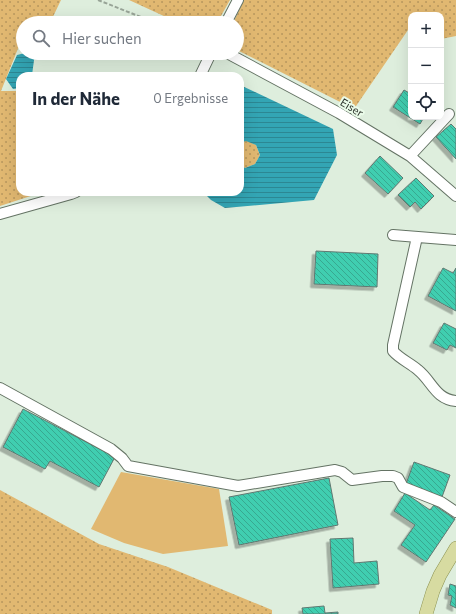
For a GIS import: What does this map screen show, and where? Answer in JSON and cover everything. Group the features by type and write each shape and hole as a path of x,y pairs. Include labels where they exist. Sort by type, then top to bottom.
{"main road":[{"path":"426,614 433,591 456,548"}],"street":[{"path":"230,16 238,0"},
{"path":"202,72 208,60"},
{"name":"Eiser","path":"240,60 339,113 410,156 456,196"},
{"path":"410,156 449,114"},
{"path":"0,214 64,196"},
{"path":"393,235 456,240"},
{"path":"417,237 393,345 393,351 419,370 442,397 456,401"},
{"path":"0,388 112,449 128,466 238,486 335,470 342,472 352,480 392,476 398,478 403,487 441,502 456,512"}],"path":[{"path":"98,0 138,16"}],"shaded area":[{"path":"0,0 61,0 53,16 16,16 16,54 1,91 16,91 16,196 31,196 0,206"},
{"path":"129,0 230,0 221,16 164,16"},
{"path":"244,0 456,0 456,36 444,38 444,12 408,12 408,30 354,109 244,54 244,16 236,16"},
{"path":"246,140 256,145 260,155 255,164 245,168 244,167 244,141"},
{"path":"121,472 219,489 228,546 163,554 124,543 91,529"},
{"path":"0,490 99,544 168,567 272,610 272,614 0,614"}],"water":[{"path":"16,57 16,60 34,60 33,72 16,72 16,89 13,89 6,79"},
{"path":"244,87 333,129 337,155 314,200 225,208 207,196 244,196 244,167 255,164 260,155 256,145 244,142"}],"building":[{"path":"404,90 408,92 408,116 393,107"},
{"path":"414,120 422,120 420,124"},
{"path":"451,124 456,129 456,159 436,137"},
{"path":"380,156 403,178 388,194 365,173"},
{"path":"416,178 434,196 421,209 415,202 410,207 398,195"},
{"path":"316,251 378,254 377,287 314,284"},
{"path":"443,268 453,273 456,268 456,311 428,296"},
{"path":"444,323 456,329 456,348 450,345 447,350 433,343"},
{"path":"23,409 115,457 99,487 50,461 45,469 3,447"},
{"path":"414,462 450,475 442,497 406,484"},
{"path":"329,478 338,525 239,545 229,497"},
{"path":"405,493 430,510 434,505 455,519 426,562 401,545 415,525 394,511"},
{"path":"353,538 354,563 377,561 379,584 333,588 330,539"},
{"path":"450,584 456,586 456,608 450,605 452,596 448,595"},
{"path":"324,606 325,613 338,612 338,614 303,614 302,608"}]}
